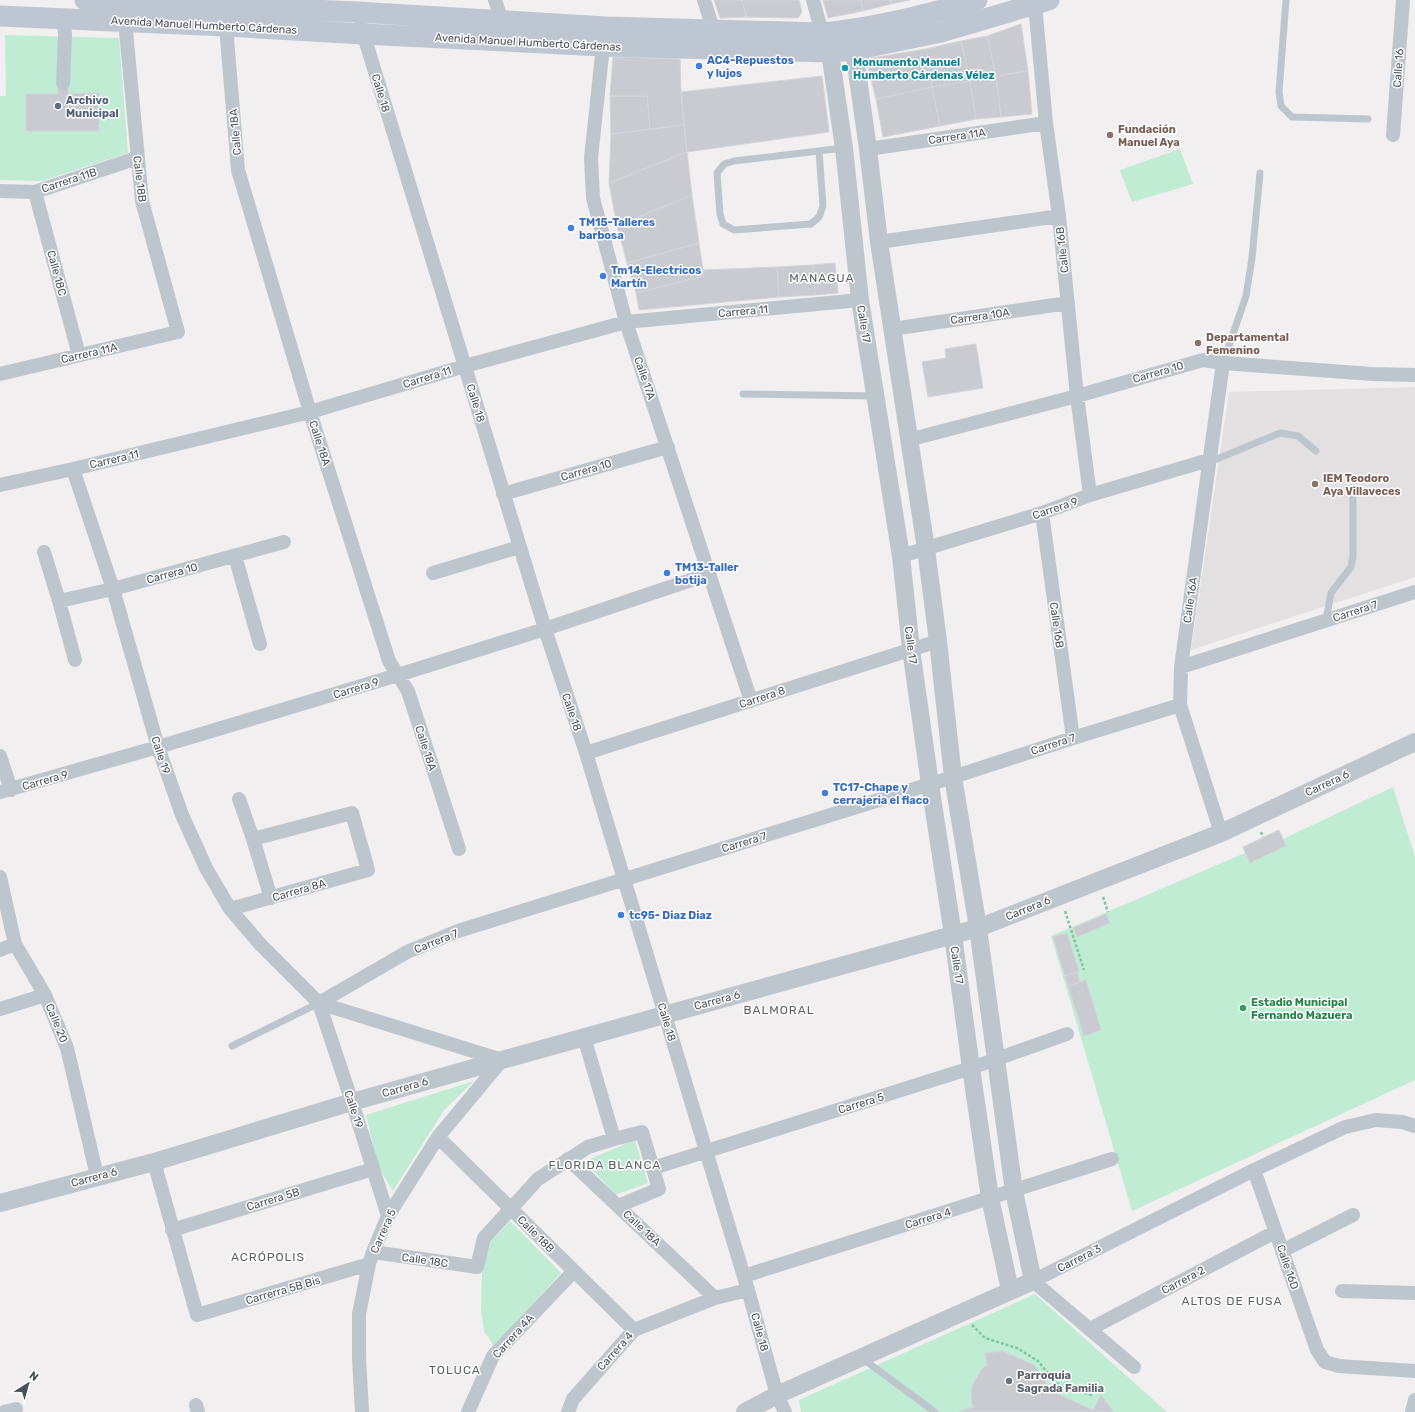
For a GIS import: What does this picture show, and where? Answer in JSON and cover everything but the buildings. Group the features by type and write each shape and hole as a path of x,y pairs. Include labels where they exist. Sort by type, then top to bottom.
{"main road":[{"name":"Avenida Manuel Humberto Cárdenas","path":"85,0 143,1 357,12 397,8 502,21 606,27 822,33 846,31 934,6 977,0"},
{"name":"Avenida Manuel Humberto Cárdenas","path":"0,16 226,26 604,46 830,52 854,50 941,32 1042,2"}],"street":[{"path":"495,0 502,21"},
{"path":"704,0 713,29"},
{"name":"Calle 17","path":"812,0 822,33 830,52 844,148 860,300 901,556 911,649 971,1068 990,1198 1010,1290"},
{"name":"Calle 16","path":"1392,135 1403,0"},
{"name":"Calle 16B","path":"1042,2 1046,123 1059,216 1077,396 1090,495"},
{"name":"Calle 18","path":"357,12 544,629 586,753 744,1276 777,1395 785,1412"},
{"path":"63,83 65,36 64,19"},
{"name":"Calle 18B","path":"125,21 142,201 178,332"},
{"name":"Calle 18A","path":"226,26 238,170 310,412 389,661 408,691 459,849"},
{"path":"846,31 854,50 879,242 908,440 926,549 953,777 978,928 1014,1191 1033,1281 1134,1367"},
{"name":"Calle 17A","path":"604,46 592,138 591,178 593,198 626,322 751,701"},
{"name":"Carrera 11A","path":"868,149 1046,123"},
{"name":"Carrera 11B","path":"0,190 35,192 137,158"},
{"name":"Calle 18C","path":"35,192 79,355"},
{"path":"879,242 1059,216"},
{"name":"Carrera 11","path":"0,485 310,412 465,366 626,322 860,300"},
{"name":"Carrera 10A","path":"892,329 1068,304"},
{"name":"Carrera 11A","path":"0,374 178,332"},
{"name":"Carrera 10","path":"908,440 1077,396 1203,360 1223,363 1372,374 1415,375"},
{"name":"Calle 16A","path":"1221,833 1180,705 1181,667 1223,363"},
{"name":"Carrera 10","path":"503,494 668,447"},
{"name":"Carrera 9","path":"901,556 1042,513 1090,495 1209,460"},
{"name":"Calle 19","path":"73,469 114,589 158,747 182,814 206,868 230,909 260,944 319,1003 388,1216"},
{"name":"Calle 16B","path":"1042,513 1073,738"},
{"name":"Carrera 10","path":"59,601 114,589 284,542"},
{"path":"432,573 519,547"},
{"path":"44,552 59,601 74,660"},
{"path":"235,556 260,644"},
{"name":"Carrera 9","path":"5,791 398,675 544,629 709,574"},
{"name":"Carrera 7","path":"1181,667 1415,592"},
{"name":"Carrera 8","path":"586,753 938,641"},
{"name":"Carrera 7","path":"319,1003 415,949 458,931 1180,705"},
{"name":"Carrera 6","path":"0,1203 154,1162 352,1102 978,928 1221,833 1415,742"},
{"path":"0,756 5,791"},
{"path":"238,799 253,839 271,898"},
{"name":"Carrera 8A","path":"230,909 368,870 352,813 253,839"},
{"name":"Calle 20","path":"0,877 15,944 45,994 67,1048 97,1176"},
{"path":"0,950 15,944"},
{"path":"0,1009 45,994"},
{"name":"Calle 19","path":"319,1003 502,1060"},
{"name":"Carrera 5","path":"653,1168 996,1060 1067,1034"},
{"path":"584,1037 614,1138"},
{"name":"Carrera 5","path":"362,1412 359,1358 360,1314 371,1258 388,1216 438,1137 502,1060"},
{"name":"Carrera 3","path":"745,1412 777,1395 1033,1281 1254,1170 1345,1127 1376,1120 1402,1122 1415,1126"},
{"path":"510,1208 538,1179 588,1147 614,1138 642,1132 659,1189 618,1206"},
{"name":"Calle 18B","path":"438,1137 634,1330"},
{"name":"Calle 18A","path":"568,1159 715,1298"},
{"name":"Carrera 4","path":"744,1276 1112,1159"},
{"path":"154,1162 172,1230"},
{"name":"Carrera 5B","path":"172,1230 373,1169"},
{"name":"Calle 16D","path":"1254,1170 1317,1350 1325,1362 1339,1366 1415,1371"},
{"name":"Calle 18C","path":"371,1258 477,1267 484,1238 510,1208"},
{"path":"1282,1251 1354,1215"},
{"name":"Carrerra 5B Bis","path":"172,1230 197,1315 371,1258"},
{"name":"Carrera 2","path":"1090,1329 1276,1232"},
{"name":"Carrera 4A","path":"468,1412 493,1356 574,1271"},
{"name":"Carrera 4","path":"568,1412 573,1399 634,1330 715,1298 748,1290"},
{"path":"1342,1291 1415,1292"},
{"path":"1412,1412 1415,1400"}],"lane":[{"path":"1286,0 1279,92 1280,106 1292,117 1368,119"},
{"path":"819,151 823,206 819,217 811,224 734,230 724,224 720,214 717,173 724,164 734,161 844,148"},
{"path":"1223,363 1246,296 1252,258 1260,173"},
{"path":"743,394 875,396"},
{"path":"1209,460 1217,459 1280,433 1298,436 1316,451"},
{"path":"1326,620 1330,594 1351,567 1353,556 1354,498"},
{"path":"232,1046 319,1003"},
{"path":"861,1358 935,1412"}],"path":[{"path":"1060,896 1084,970"},
{"path":"964,1311 970,1323 985,1338 1017,1348 1038,1361 1055,1382 1063,1388 1092,1395"}],"shaded area":[{"name":"IEM Teodoro Aya Villaveces","path":"1415,387 1415,577 1191,650 1229,392"}],"green space":[{"path":"5,35 119,38 128,153 42,181 0,180 0,96 6,96"},
{"path":"1180,149 1193,184 1132,202 1120,170"},
{"name":"Estadio Municipal Fernando Mazuera","path":"1393,787 1415,857 1415,1080 1132,1211 1051,936 1245,853 1243,847 1279,830 1283,839"},
{"path":"474,1081 444,1110 393,1191 378,1166 366,1115"},
{"path":"635,1140 648,1183 615,1195 585,1161"},
{"path":"510,1221 561,1273 494,1346 484,1331 481,1311 482,1271 491,1241"},
{"path":"1035,1294 1167,1412 801,1412 799,1400"}],"place":[{"name":"AC4-Repuestos y lujos","path":"699,66"},
{"name":"Monumento Manuel Humberto Cárdenas Vélez","path":"845,68"},
{"name":"Archivo Municipal","path":"58,106"},
{"name":"Fundación Manuel Aya","path":"1110,135"},
{"name":"TM15-Talleres barbosa","path":"571,228"},
{"name":"Tm14-Electricos Martín","path":"603,276"},
{"name":"Departamental Femenino","path":"1198,343"},
{"name":"IEM Teodoro Aya Villaveces","path":"1315,484"},
{"name":"TM13-Taller botija","path":"667,573"},
{"name":"TC17-Chape y cerrajeria el flaco","path":"825,793"},
{"name":"tc95- Diaz Diaz","path":"621,915"},
{"name":"Estadio Municipal Fernando Mazuera","path":"1243,1008"},
{"name":"Parroquia Sagrada Familia","path":"1009,1381"}],"district":[{"name":"MANAGUA","path":"822,278"},
{"name":"BALMORAL","path":"779,1010"},
{"name":"FLORIDA BLANCA","path":"605,1165"},
{"name":"ACRÓPOLIS","path":"268,1257"},
{"name":"ALTOS DE FUSA","path":"1232,1301"},
{"name":"TOLUCA","path":"455,1370"}]}
